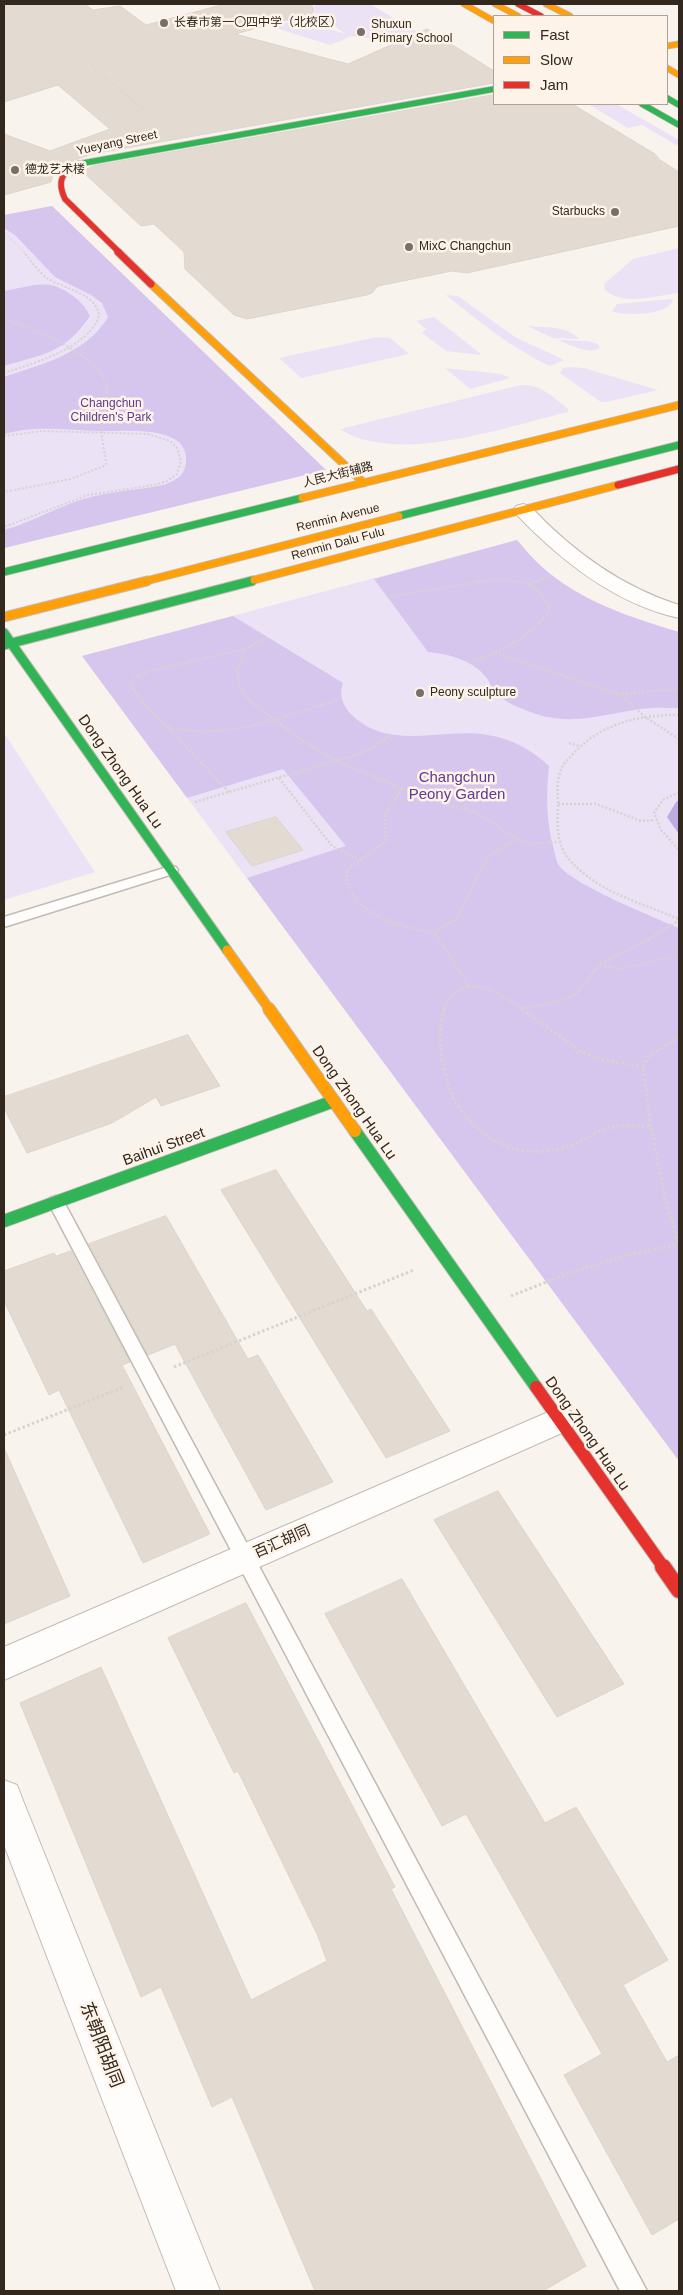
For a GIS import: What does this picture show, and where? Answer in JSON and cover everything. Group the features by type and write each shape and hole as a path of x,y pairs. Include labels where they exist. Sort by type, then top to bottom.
{"street":[{"path":"464,4 493,20"},
{"path":"495,4 516,15"},
{"path":"518,4 539,15"},
{"path":"546,4 568,15"},
{"path":"668,69 679,75"},
{"name":"Yueyang Street","path":"364,483 194,326 65,199 59,184 62,174 73,166 92,160 493,89"},
{"path":"668,99 679,105"},
{"path":"644,105 679,125"},
{"name":"人民大街辅路","path":"4,572 679,405"},
{"name":"Renmin Avenue","path":"4,617 679,445"},
{"name":"Renmin Dalu Fulu","path":"7,644 679,469"},
{"path":"523,510 565,551 592,572 618,589 654,605 679,612"},
{"name":"Dong Zhong Hua Lu","path":"4,633 7,644 172,870 679,1590"},
{"name":"Baihui Street","path":"4,1221 334,1101"},
{"name":"百汇胡同","path":"4,1664 560,1420"},
{"name":"东朝阳胡同","path":"4,1798 198,2291"}],"lane":[{"path":"4,922 172,870"},
{"path":"56,1202 634,2291"}],"path":[{"path":"92,64 135,104 185,143"},
{"path":"4,232 10,236 38,271 84,296 99,311 99,319 87,334 69,349 4,372"},
{"path":"4,318 23,324 69,349 100,372 106,382 107,406 102,434 106,465 98,470 4,492"},
{"path":"4,436 21,432 62,430 102,434 141,434 168,439 176,446 182,460 180,472 173,478 160,484 106,491 66,501 4,527"},
{"path":"387,597 427,592 477,580 496,578 529,584 542,592 548,601 550,610 544,621 524,636 495,653 469,663"},
{"path":"229,792 140,699 131,685 134,678 149,671 245,649 268,637"},
{"path":"245,649 237,672 239,687 250,701 271,718 336,761 402,788 477,813 518,839 532,844 560,842"},
{"path":"495,653 621,694 679,689"},
{"path":"621,694 645,717 679,739"},
{"path":"167,727 203,734 241,728 341,699"},
{"path":"679,714 622,721 600,730 579,746 562,766 558,792 557,820 560,842 568,859 586,877 679,919"},
{"path":"196,802 336,761 376,746 391,734"},
{"path":"569,743 579,746"},
{"path":"278,778 332,846 358,860"},
{"path":"402,788 391,803 386,815 386,841 376,850 358,860 346,871 346,884 365,909 382,921 436,933 458,917 480,871 491,854 518,839"},
{"path":"679,792 663,800 654,813 661,830 679,850"},
{"path":"558,804 596,804 641,821 656,820"},
{"path":"522,1009 561,1001 577,993 600,964 651,938 679,919"},
{"path":"436,933 446,954 469,986"},
{"path":"600,964 621,969 656,960 679,957"},
{"path":"644,1067 611,1063 581,1052 488,987 469,986 457,990 444,1010 439,1037 443,1070 456,1103 475,1128 505,1147 536,1152 565,1147 590,1134 614,1127 651,1127"},
{"path":"481,1309 568,1273 623,1256 679,1244 666,1197 651,1127 644,1067 648,1056 679,1037"},
{"path":"4,1435 445,1258"}],"green space":[{"path":"318,4 370,4 432,41 423,43 408,33 396,38 379,40 352,36 330,45 273,27 297,19 346,34 312,11 312,8"},
{"path":"590,105 618,105 679,140 679,144 676,145 642,125 628,128"},
{"name":"Changchun Children's Park","path":"52,206 326,470 4,548 4,215"},
{"name":"Changchun Children's Park","path":"52,206 326,470 4,548 4,530 87,498 163,485 175,480 184,471 186,462 184,450 177,441 166,435 152,432 39,429 4,434 4,377 48,362 75,349 99,330 108,317 102,303 91,295 55,277 15,235 4,228 4,215"},
{"path":"679,248 679,293 631,299 621,298 605,290 604,284 633,259"},
{"path":"34,285 48,285 68,292 79,301 90,316 72,338 62,345 42,355 4,366 4,291"},
{"path":"446,295 458,296 515,337 564,360 550,366 536,359 496,334"},
{"path":"673,300 669,305 655,312 626,314 612,311 617,304"},
{"path":"434,317 481,354 446,351 422,333 426,329 416,321"},
{"path":"527,326 561,329 568,331 579,339 553,338"},
{"path":"377,337 390,338 409,354 301,378 279,358"},
{"path":"558,340 588,341 598,344 600,348 585,350"},
{"path":"445,368 501,374 510,378 470,389"},
{"path":"563,368 584,368 658,390 601,402 560,373"},
{"path":"521,385 541,389 568,409 568,412 484,434 422,444 392,444 365,440 341,430 344,428"},
{"name":"Changchun Peony Garden","path":"517,540 541,566 571,589 624,614 679,632 679,1461 82,656"},
{"path":"517,540 541,566 571,589 624,614 679,632 679,708 646,708 589,718 564,719 536,714 507,702 493,690 483,673 477,668 453,657 428,652 374,579"},
{"name":"Changchun Peony Garden","path":"233,616 343,683 341,694 349,712 364,724 380,732 415,736 470,733 488,735 513,742 536,755 549,766 548,818 551,839 558,864 565,872 595,890 679,928 679,1461 247,878 346,846 283,769 187,798 82,656"},
{"path":"4,733 95,872 4,900"}],"shaded area":[{"path":"679,800 679,834 667,817"}],"building":[{"path":"4,4 84,4 93,10 120,6 146,25 225,4 312,4 313,13 235,34 348,64 427,29 493,70 493,83 92,154 64,164 53,175 51,182 4,195 4,134 50,151 110,129 58,85 4,102"},
{"path":"493,95 493,105 574,105 655,154 660,160 679,172 679,226 467,273 452,271 378,286 372,293 367,295 247,319 234,315 185,269 184,252 154,224 141,226 83,172 72,176 93,166"},
{"path":"276,817 303,850 252,866 226,832"},
{"path":"188,1035 220,1086 161,1106 156,1097 112,1123 27,1153 4,1108 4,1097"},
{"path":"276,1170 367,1311 371,1309 450,1431 386,1458 221,1190"},
{"path":"166,1216 248,1359 258,1355 333,1482 266,1510 175,1344 148,1355 89,1244"},
{"path":"71,1251 130,1362 122,1365 210,1534 143,1563 59,1390 49,1395 4,1301 4,1271 54,1253 56,1256"},
{"path":"4,1448 70,1596 4,1624"},
{"path":"498,1491 624,1684 557,1717 434,1520"},
{"path":"402,1579 545,1823 576,1807 668,1960 623,1985 667,2062 679,2055 679,2219 652,2235 564,2075 602,2054 466,1814 442,1826 325,1614"},
{"path":"246,1603 395,1887 391,1889 586,2266 543,2291 315,2291 232,2097 212,2107 161,1987 141,1997 20,1703 101,1667 251,2000 327,1961 317,1934 238,1771 234,1773 168,1638"}],"traffic: fast":[{"path":"78,164 493,89"},
{"path":"668,99 679,105"},
{"path":"644,105 679,125"},
{"path":"399,516 679,445"},
{"path":"4,572 302,498"},
{"path":"4,645 254,580"},
{"path":"4,633 227,950"},
{"path":"4,1221 334,1101"},
{"path":"355,1131 536,1387"}],"traffic: slow":[{"path":"464,4 493,20"},
{"path":"495,4 516,15"},
{"path":"546,4 568,15"},
{"path":"668,46 679,44"},
{"path":"668,69 679,75"},
{"path":"151,284 364,483"},
{"path":"302,498 679,405"},
{"path":"254,580 618,485"},
{"path":"4,617 399,516"},
{"path":"227,950 355,1131"}],"traffic: jam":[{"path":"518,4 539,15"},
{"path":"78,164 67,170 61,178 62,193 65,199 151,284"},
{"path":"618,485 679,469"},
{"path":"536,1387 679,1590"}],"place":[{"name":"长春市第一〇四中学（北校区）","path":"164,23"},
{"name":"Shuxun Primary School","path":"361,32"},
{"name":"德龙艺术楼","path":"15,170"},
{"name":"Starbucks","path":"615,212"},
{"name":"MixC Changchun","path":"409,247"},
{"name":"Peony sculpture","path":"420,693"}]}
